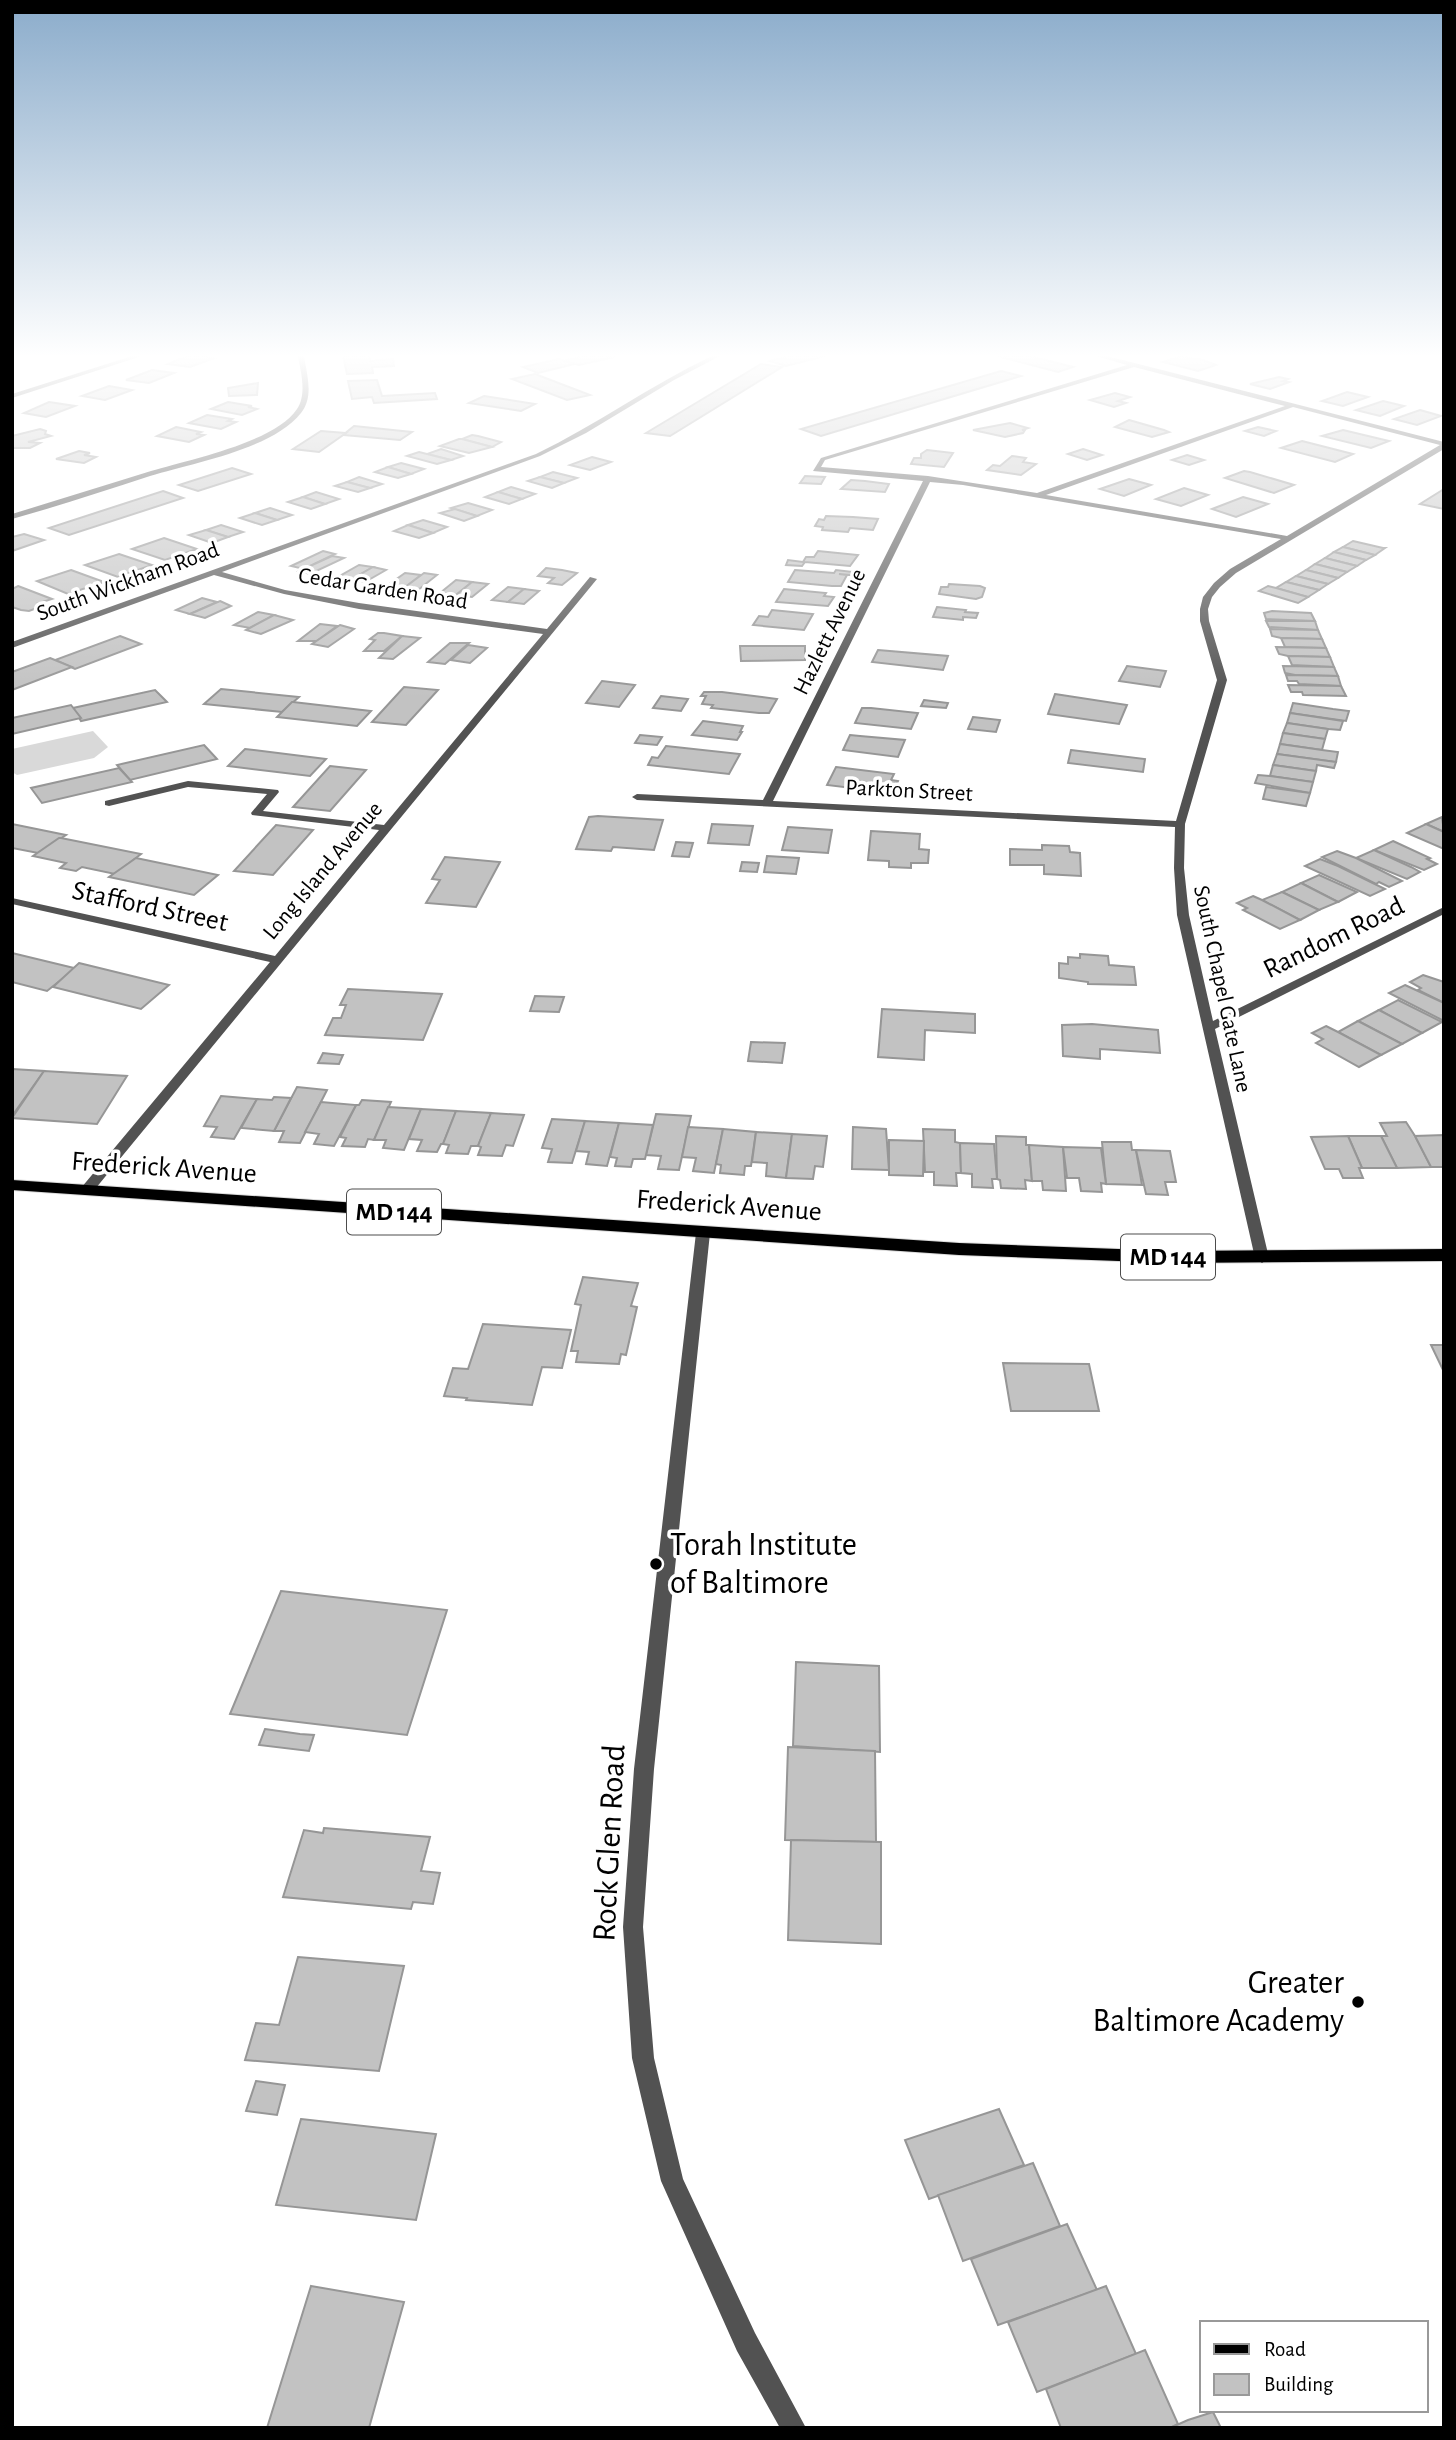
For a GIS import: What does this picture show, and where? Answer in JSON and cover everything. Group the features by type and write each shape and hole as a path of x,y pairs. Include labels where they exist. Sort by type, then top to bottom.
{"main road":[{"name":"Frederick Avenue","path":"12,1185 985,1251 1262,1258 1444,1255"}],"street":[{"path":"12,517 163,470"},
{"name":"South Wickham Road","path":"12,645 497,470"},
{"path":"827,470 928,478 1288,538"},
{"path":"1037,496 1111,470"},
{"name":"South Chapel Gate Lane","path":"1262,1258 1183,915 1179,868 1180,824 1222,680 1219,662 1203,618 1203,606 1208,593 1218,582 1402,470"},
{"name":"Hazlett Avenue","path":"767,803 928,478"},
{"name":"Cedar Garden Road","path":"213,572 284,593 550,632"},
{"name":"Long Island Avenue","path":"86,1191 593,579"},
{"path":"109,803 188,784 274,792 256,813 386,828"},
{"name":"Parkton Street","path":"637,797 1180,824"},
{"name":"Stafford Street","path":"12,901 277,960"},
{"name":"Random Road","path":"1208,1028 1444,910"},
{"name":"Rock Glen Road","path":"703,1233 644,1769 633,1927 643,2058 672,2181 746,2342 794,2428"}],"shaded area":[{"path":"93,731 108,747 94,758 17,775 12,772 12,749"}],"building":[{"path":"226,470 251,474 198,491 179,485"},
{"path":"397,470 422,470 411,474"},
{"path":"397,470 411,474 398,478 375,472"},
{"path":"987,470 1028,470 1021,475"},
{"path":"1244,471 1294,485 1274,493 1225,478"},
{"path":"553,472 577,478 564,483 540,477"},
{"path":"805,476 825,477 821,484 800,483"},
{"path":"359,477 382,484 370,488 347,482"},
{"path":"540,477 564,483 552,488 528,481"},
{"path":"1129,479 1151,485 1124,496 1100,489"},
{"path":"851,480 889,484 885,492 841,489"},
{"path":"347,482 370,488 358,492 335,486"},
{"path":"511,487 535,494 522,499 498,492"},
{"path":"1184,488 1208,495 1181,506 1156,499"},
{"path":"1444,489 1444,509 1420,504"},
{"path":"163,491 183,498 69,535 49,528"},
{"path":"316,492 339,499 325,504 303,497"},
{"path":"498,492 522,499 509,504 485,497"},
{"path":"303,497 325,504 311,509 288,502"},
{"path":"1243,497 1268,504 1236,517 1212,509"},
{"path":"468,503 492,510 477,516 451,508"},
{"path":"270,508 292,515 277,520 255,513"},
{"path":"455,509 477,516 464,521 440,513"},
{"path":"255,513 277,520 262,525 240,518"},
{"path":"826,516 878,519 873,530 850,528 848,532 822,530 823,527 815,526 819,519 824,520"},
{"path":"423,520 447,527 433,533 408,525"},
{"path":"221,525 243,532 228,537 206,530"},
{"path":"408,525 433,533 419,538 394,531"},
{"path":"206,530 228,537 212,543 189,535"},
{"path":"24,534 44,540 12,551 12,537"},
{"path":"164,538 197,549 165,560 132,549"},
{"path":"1353,541 1385,548 1375,555 1343,547"},
{"path":"1343,547 1375,555 1366,560 1334,552"},
{"path":"323,551 335,554 304,569 291,566"},
{"path":"818,551 858,555 850,566 805,562 802,566 786,565 788,560 803,562 806,557 814,557"},
{"path":"1334,552 1366,560 1357,566 1325,558"},
{"path":"119,554 152,565 118,577 85,565"},
{"path":"332,556 344,558 310,574 299,571"},
{"path":"1325,558 1357,566 1347,572 1315,564"},
{"path":"1315,564 1347,572 1338,578 1306,570"},
{"path":"359,565 373,567 352,579 338,577"},
{"path":"373,567 386,570 365,582 352,579"},
{"path":"546,568 577,573 562,585 548,583 554,578 538,576"},
{"path":"71,570 104,582 68,594 37,581"},
{"path":"795,570 853,572 851,575 839,574 847,575 841,586 832,586 788,582"},
{"path":"1306,570 1338,578 1328,584 1296,576"},
{"path":"405,573 421,575 404,588 388,585"},
{"path":"424,573 437,575 418,590 404,588"},
{"path":"1296,576 1328,584 1319,590 1286,582"},
{"path":"456,580 472,582 456,595 440,593"},
{"path":"472,582 488,584 472,597 456,595"},
{"path":"1286,582 1319,590 1308,597 1276,588"},
{"path":"949,584 985,588 982,597 976,599 939,594 941,587 948,587"},
{"path":"18,586 52,599 39,603 45,605 29,611 12,607 12,589"},
{"path":"1268,586 1308,597 1298,603 1259,591"},
{"path":"508,587 524,589 508,602 492,600"},
{"path":"524,589 539,591 524,604 508,602"},
{"path":"784,589 826,593 824,596 834,597 828,606 776,602"},
{"path":"202,598 217,602 190,614 176,610"},
{"path":"220,601 231,606 205,618 190,614"},
{"path":"937,607 978,613 976,618 963,617 963,620 933,617"},
{"path":"772,610 813,614 804,630 753,625 759,616 768,617"},
{"path":"258,612 274,615 250,628 234,625"},
{"path":"1264,613 1311,613 1315,621 1266,619"},
{"path":"274,615 293,620 261,634 246,630"},
{"path":"1266,621 1315,621 1318,630 1269,627"},
{"path":"320,624 337,626 317,641 298,641"},
{"path":"340,625 354,629 328,647 312,644"},
{"path":"1270,629 1318,630 1322,639 1281,638 1272,636"},
{"path":"378,633 402,636 384,651 364,651 375,640 370,639"},
{"path":"120,636 141,644 75,669 55,660"},
{"path":"402,636 420,638 393,659 379,658"},
{"path":"1281,638 1322,639 1326,648 1285,647"},
{"path":"450,643 469,643 445,664 428,662"},
{"path":"468,645 487,648 470,663 451,660"},
{"path":"740,646 805,646 805,660 741,661"},
{"path":"1276,647 1326,648 1330,657 1288,656 1279,654"},
{"path":"878,650 948,656 943,670 872,662"},
{"path":"1288,656 1330,657 1334,667 1292,665"},
{"path":"50,658 72,667 12,690 12,672"},
{"path":"1127,666 1166,671 1160,687 1119,681"},
{"path":"1283,666 1334,667 1338,676 1295,675 1285,673"},
{"path":"1286,675 1338,676 1341,686 1299,684 1297,681 1288,681"},
{"path":"602,681 635,685 619,707 586,703"},
{"path":"1288,685 1341,686 1346,696 1303,695 1302,692 1291,692"},
{"path":"404,687 438,690 406,725 372,722"},
{"path":"221,689 299,697 282,712 204,704"},
{"path":"155,690 167,702 81,721 73,708"},
{"path":"704,692 777,699 769,713 759,713 711,708 713,705 702,704 706,696 701,696"},
{"path":"1055,694 1127,705 1119,724 1048,714"},
{"path":"661,696 688,699 681,711 653,708"},
{"path":"924,700 948,703 946,708 921,706"},
{"path":"292,702 371,711 357,726 277,717"},
{"path":"1293,703 1349,711 1346,721 1290,713"},
{"path":"71,705 81,718 12,734 12,718"},
{"path":"862,708 918,713 911,729 855,723"},
{"path":"1290,713 1343,721 1340,730 1287,723"},
{"path":"973,717 1000,720 996,732 968,729"},
{"path":"703,721 743,726 742,732 737,740 692,735"},
{"path":"1287,723 1328,729 1325,739 1283,733"},
{"path":"1283,733 1325,739 1322,750 1280,744"},
{"path":"640,735 662,737 657,745 635,743"},
{"path":"850,735 905,740 898,757 843,750"},
{"path":"1280,744 1338,752 1336,762 1277,754"},
{"path":"204,745 217,759 130,780 117,765"},
{"path":"666,746 740,754 729,774 648,765 652,757 658,758"},
{"path":"245,749 326,759 310,776 228,766"},
{"path":"1071,750 1145,759 1143,772 1068,763"},
{"path":"1277,754 1336,762 1334,768 1317,765 1316,771 1273,765"},
{"path":"1273,765 1316,771 1313,782 1270,776"},
{"path":"330,766 366,770 330,811 293,807"},
{"path":"836,767 894,774 891,780 898,781 893,793 827,785"},
{"path":"119,768 132,782 42,803 31,788"},
{"path":"1258,775 1313,782 1310,793 1255,783"},
{"path":"1266,787 1310,793 1306,806 1263,799"},
{"path":"589,817 663,820 654,850 613,847 611,851 576,849"},
{"path":"1442,817 1444,832 1426,824"},
{"path":"12,824 66,835 38,853 12,848"},
{"path":"712,824 753,826 749,845 708,843"},
{"path":"1426,824 1444,832 1444,849 1407,833"},
{"path":"276,825 313,830 273,875 234,871"},
{"path":"788,827 832,830 828,853 782,850"},
{"path":"871,831 920,834 919,849 929,850 928,863 911,863 911,868 889,867 889,861 868,860"},
{"path":"59,838 141,854 115,874 82,867 76,871 60,868 66,863 33,856"},
{"path":"1393,841 1437,864 1424,870 1374,850"},
{"path":"676,842 693,843 689,857 672,856"},
{"path":"1042,845 1069,846 1070,852 1080,853 1081,876 1044,874 1044,865 1010,865 1010,849 1042,850"},
{"path":"1374,850 1420,872 1407,879 1356,858"},
{"path":"1337,851 1402,881 1389,887 1379,882 1376,884 1322,857"},
{"path":"767,856 799,858 796,874 764,872"},
{"path":"445,857 500,862 476,907 426,903 440,880 432,879"},
{"path":"136,858 218,875 194,895 109,877"},
{"path":"1320,859 1385,889 1370,896 1305,866"},
{"path":"742,862 759,863 757,872 740,871"},
{"path":"1319,875 1357,892 1338,902 1301,883"},
{"path":"1301,883 1338,902 1319,910 1282,892"},
{"path":"1282,892 1319,910 1300,920 1262,900"},
{"path":"1253,896 1300,920 1280,929 1243,910 1247,908 1237,903"},
{"path":"12,953 76,968 47,991 12,982"},
{"path":"1080,954 1108,956 1109,965 1134,967 1136,985 1088,984 1059,978 1059,963 1068,964 1068,957 1080,958"},
{"path":"79,963 169,985 141,1009 53,987"},
{"path":"1423,975 1444,982 1444,1003 1418,990 1421,988 1410,982"},
{"path":"1405,985 1444,1003 1444,1021 1389,993"},
{"path":"348,989 442,994 423,1040 325,1035 333,1018 341,1018 346,1005 340,1005"},
{"path":"535,996 564,997 559,1012 530,1011"},
{"path":"1398,1000 1442,1022 1422,1033 1379,1010"},
{"path":"882,1009 975,1014 975,1033 925,1030 924,1060 878,1057"},
{"path":"1379,1010 1422,1033 1402,1044 1358,1021"},
{"path":"1358,1021 1402,1044 1381,1055 1338,1032"},
{"path":"1092,1024 1158,1030 1160,1053 1100,1049 1100,1059 1063,1056 1062,1025"},
{"path":"1326,1026 1381,1055 1359,1067 1316,1043 1323,1039 1312,1033"},
{"path":"751,1042 785,1043 782,1063 748,1061"},
{"path":"323,1053 343,1055 339,1064 318,1063"},
{"path":"12,1069 44,1071 12,1116"},
{"path":"44,1071 127,1076 97,1124 12,1118"},
{"path":"297,1087 327,1090 300,1143 279,1142 284,1131 274,1131"},
{"path":"221,1096 257,1099 234,1139 211,1137 217,1127 204,1126"},
{"path":"274,1097 291,1098 274,1131 241,1128 257,1099 272,1100"},
{"path":"362,1100 391,1102 374,1140 368,1139 365,1147 342,1146 346,1138 340,1137 356,1105"},
{"path":"321,1102 356,1105 334,1146 314,1144 319,1134 305,1132"},
{"path":"388,1107 421,1109 404,1150 383,1148 386,1140 374,1140"},
{"path":"421,1109 456,1111 437,1152 417,1151 422,1140 409,1139"},
{"path":"456,1111 491,1113 478,1146 471,1146 468,1154 446,1153 449,1145 443,1144"},
{"path":"491,1113 524,1115 513,1146 506,1145 502,1156 478,1155 481,1147 478,1146"},
{"path":"656,1114 691,1116 679,1170 658,1169 661,1156 646,1155"},
{"path":"552,1119 585,1121 572,1163 548,1162 552,1149 542,1148"},
{"path":"585,1121 619,1123 607,1166 586,1164 589,1152 576,1151"},
{"path":"1406,1122 1431,1167 1397,1168 1381,1136 1387,1136 1380,1123"},
{"path":"619,1123 653,1125 645,1159 633,1159 631,1167 615,1166 617,1158 610,1157"},
{"path":"688,1127 723,1129 714,1173 693,1171 696,1158 682,1157"},
{"path":"853,1127 886,1129 889,1170 852,1169"},
{"path":"723,1129 756,1132 751,1166 745,1166 744,1175 720,1173 721,1165 716,1164"},
{"path":"923,1129 955,1130 955,1142 960,1143 961,1173 956,1173 957,1186 934,1185 934,1172 925,1172"},
{"path":"756,1132 792,1134 786,1178 766,1176 767,1163 752,1162"},
{"path":"792,1134 827,1136 823,1167 815,1166 813,1179 786,1178"},
{"path":"1444,1135 1444,1167 1431,1167 1415,1136"},
{"path":"996,1136 1026,1137 1032,1181 1025,1180 1026,1189 1001,1188 1000,1180 997,1179"},
{"path":"1348,1136 1381,1136 1397,1168 1362,1168"},
{"path":"1348,1136 1362,1168 1359,1168 1363,1178 1343,1178 1339,1169 1325,1169 1311,1137"},
{"path":"889,1140 924,1141 923,1176 889,1175"},
{"path":"1102,1142 1131,1142 1132,1150 1136,1150 1142,1185 1106,1184"},
{"path":"960,1143 994,1144 997,1179 992,1179 993,1188 972,1187 972,1174 961,1173"},
{"path":"1029,1145 1063,1147 1066,1191 1043,1190 1042,1181 1032,1181"},
{"path":"1063,1147 1101,1148 1106,1184 1101,1183 1102,1192 1081,1191 1079,1178 1067,1178"},
{"path":"1136,1150 1170,1151 1176,1182 1165,1182 1168,1195 1146,1194"},
{"path":"583,1277 638,1283 631,1306 637,1307 626,1355 621,1354 619,1364 576,1362 578,1351 571,1351 581,1305 575,1304"},
{"path":"483,1324 571,1330 562,1368 542,1367 532,1405 444,1396 453,1368 468,1369"},
{"path":"1431,1345 1444,1345 1444,1372"},
{"path":"1003,1363 1089,1364 1099,1411 1011,1411"},
{"path":"281,1591 447,1610 407,1735 230,1714"},
{"path":"796,1662 879,1666 880,1752 793,1746"},
{"path":"265,1729 314,1735 309,1751 259,1745"},
{"path":"788,1747 875,1751 876,1842 785,1840"},
{"path":"324,1828 430,1837 421,1871 440,1873 433,1904 413,1902 411,1909 283,1897 304,1830 323,1833"},
{"path":"791,1840 881,1842 881,1944 788,1940"},
{"path":"298,1957 404,1966 379,2071 245,2060 256,2023 279,2025"},
{"path":"256,2081 285,2085 277,2115 246,2111"},
{"path":"999,2109 1024,2165 929,2199 905,2140"},
{"path":"301,2119 436,2134 416,2220 276,2205"},
{"path":"1033,2163 1060,2226 963,2261 938,2195"},
{"path":"1067,2224 1097,2290 998,2325 971,2259"},
{"path":"311,2286 404,2302 369,2428 267,2428"},
{"path":"1106,2286 1136,2354 1037,2392 1008,2322"},
{"path":"1145,2350 1178,2424 1170,2428 1061,2428 1046,2389"},
{"path":"1213,2412 1221,2428 1170,2428 1188,2420"}],"place":[{"name":"Torah Institute of Baltimore","path":"656,1564"},
{"name":"Greater Baltimore Academy","path":"1358,2002"}]}
